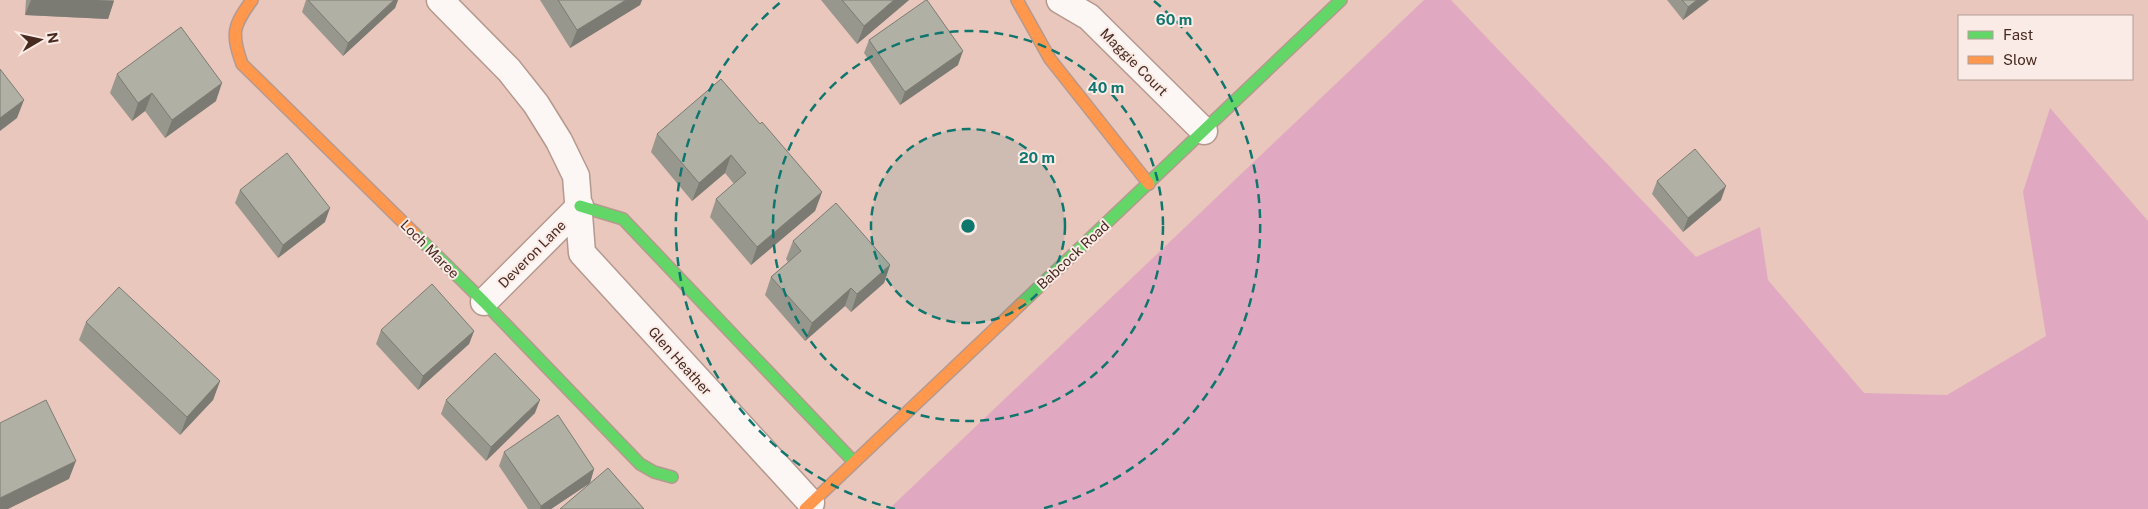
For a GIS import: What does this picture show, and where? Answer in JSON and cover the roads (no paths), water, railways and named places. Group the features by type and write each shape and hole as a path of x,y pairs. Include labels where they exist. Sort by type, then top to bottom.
{"street":[{"name":"Loch Maree","path":"252,0 234,24 234,43 242,64 484,302 640,464 654,472 672,477"},
{"name":"Glen Heather","path":"440,0 509,70 536,104 559,141 576,176 580,206 582,253 808,506"},
{"path":"1017,0 1050,59 1149,184"},
{"name":"Maggie Court","path":"1060,0 1089,17 1204,131"},
{"name":"Babcock Road","path":"808,506 1341,0"},
{"name":"Deveron Lane","path":"484,302 580,206"},
{"path":"580,206 623,219 854,462"}]}
